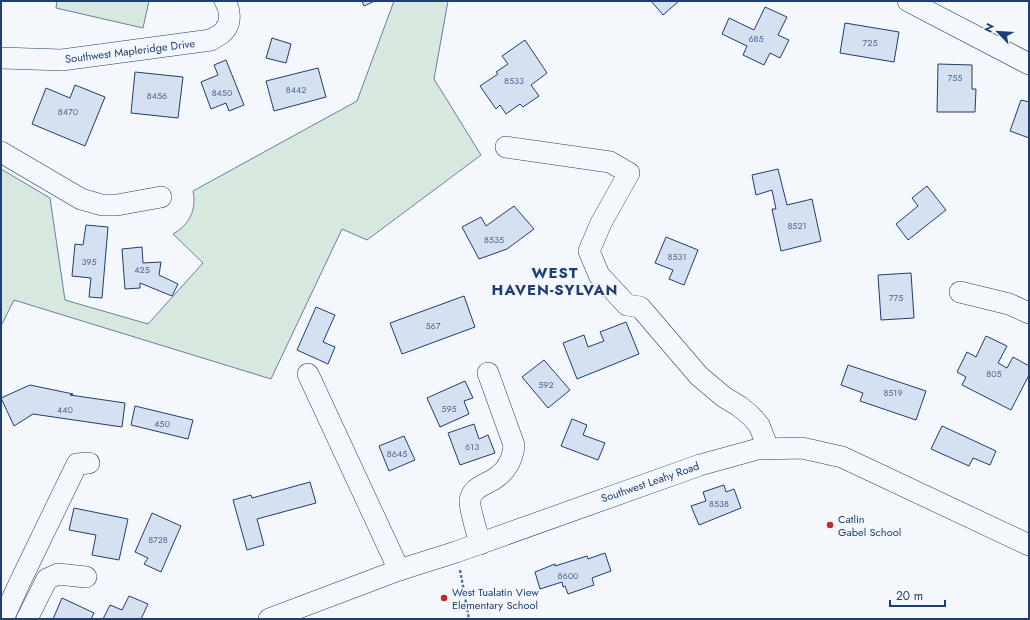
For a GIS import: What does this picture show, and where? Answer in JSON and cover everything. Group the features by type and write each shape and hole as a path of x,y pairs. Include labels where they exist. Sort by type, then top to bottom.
{"street":[{"name":"Southwest Mapleridge Drive","path":"1,58 62,60 211,40 224,31 230,18 229,8 225,1"},
{"path":"908,1 1029,64"},
{"path":"506,147 610,162 629,173 601,223 589,251 599,275 627,304 640,307 699,376 724,397 750,415 759,425 768,448"},
{"path":"1,152 81,199 102,205 117,205 161,197"},
{"path":"960,292 1009,304 1029,313"},
{"path":"480,544 470,501 473,492 504,471 514,454 514,446 488,373"},
{"path":"308,374 399,570"},
{"name":"Southwest Leahy Road","path":"269,619 399,570 480,544 700,465 737,454 768,448 802,448 842,458 1029,545"},
{"path":"3,619 77,464 89,463"},
{"path":"27,619 47,579 58,574 86,577"}],"path":[{"path":"456,552 469,619"}],"shaded area":[{"path":"57,1 149,1 143,28 56,8"},
{"path":"394,1 448,1 434,79 481,155 367,240 342,229 271,379 14,300 1,326 1,169 50,198 65,300 148,324 203,263 173,234 183,226 193,211 193,191 357,101"}],"building":[{"path":"362,1 375,1 364,6"},
{"path":"651,1 679,1 663,15"},
{"path":"765,7 787,17 778,35 789,40 780,58 770,53 764,65 743,55 747,46 722,34 729,18 754,30"},
{"path":"845,23 899,32 894,62 840,53"},
{"path":"272,38 291,44 286,63 266,58"},
{"path":"525,40 547,73 531,85 539,96 523,107 520,104 506,114 500,105 496,109 480,86 498,74 496,72 508,64 502,56"},
{"path":"226,60 244,105 229,111 226,103 211,109 201,82 218,75 214,65"},
{"path":"938,64 972,65 972,89 976,89 975,112 937,112"},
{"path":"318,68 326,97 274,111 266,81"},
{"path":"135,72 183,77 178,118 131,113"},
{"path":"75,85 105,97 85,146 32,124 46,88 70,98"},
{"path":"1021,100 1029,102 1029,138 1010,131"},
{"path":"778,169 787,205 812,199 821,241 781,251 772,209 776,209 772,190 756,195 752,175"},
{"path":"927,186 946,210 908,240 896,224 918,206 912,198"},
{"path":"514,206 534,229 507,249 479,259 462,227 481,217 486,226"},
{"path":"86,225 108,227 102,298 89,297 91,278 72,276 75,244 83,245"},
{"path":"666,237 698,250 684,285 669,279 673,270 655,263"},
{"path":"142,247 143,263 161,262 159,275 178,284 172,296 140,283 140,288 125,289 122,249"},
{"path":"911,273 914,318 881,320 878,275"},
{"path":"464,296 475,327 402,354 390,323"},
{"path":"316,307 335,315 323,342 335,347 328,364 297,350"},
{"path":"626,322 639,354 577,379 563,343 584,335 588,347 604,341 600,332"},
{"path":"986,336 1007,346 998,363 1007,368 1013,357 1029,366 1029,375 1011,410 962,385 966,377 957,372 967,352 976,357"},
{"path":"544,360 570,390 548,408 522,377"},
{"path":"848,365 926,391 916,420 860,401 863,393 841,385"},
{"path":"465,381 473,398 464,401 469,414 440,427 427,398"},
{"path":"30,385 73,394 70,395 125,403 122,427 33,414 14,426 1,398"},
{"path":"135,406 193,420 188,439 131,425"},
{"path":"572,419 587,425 583,435 605,443 598,460 561,446"},
{"path":"474,424 479,439 488,435 495,453 460,465 448,433"},
{"path":"942,426 996,451 990,465 973,458 969,466 931,449"},
{"path":"404,436 415,460 389,471 379,446"},
{"path":"310,482 316,503 257,519 264,545 247,550 233,500 251,495 252,498"},
{"path":"724,485 726,492 734,489 741,508 699,525 691,506 706,501 703,492"},
{"path":"74,508 128,519 119,560 92,555 96,535 69,530"},
{"path":"152,513 181,526 161,572 144,564 148,558 135,552"},
{"path":"605,553 611,571 592,578 594,585 568,594 565,586 563,587 562,582 540,589 535,572 555,564 555,566 587,556 588,559"},
{"path":"129,596 148,604 141,619 103,619 110,605 122,610"},
{"path":"62,598 94,613 91,619 53,619"}],"place":[{"name":"Catlin Gabel School","path":"830,525"},
{"name":"West Tualatin View Elementary School","path":"444,598"}],"district":[{"name":"WEST HAVEN-SYLVAN","path":"555,282"}]}
